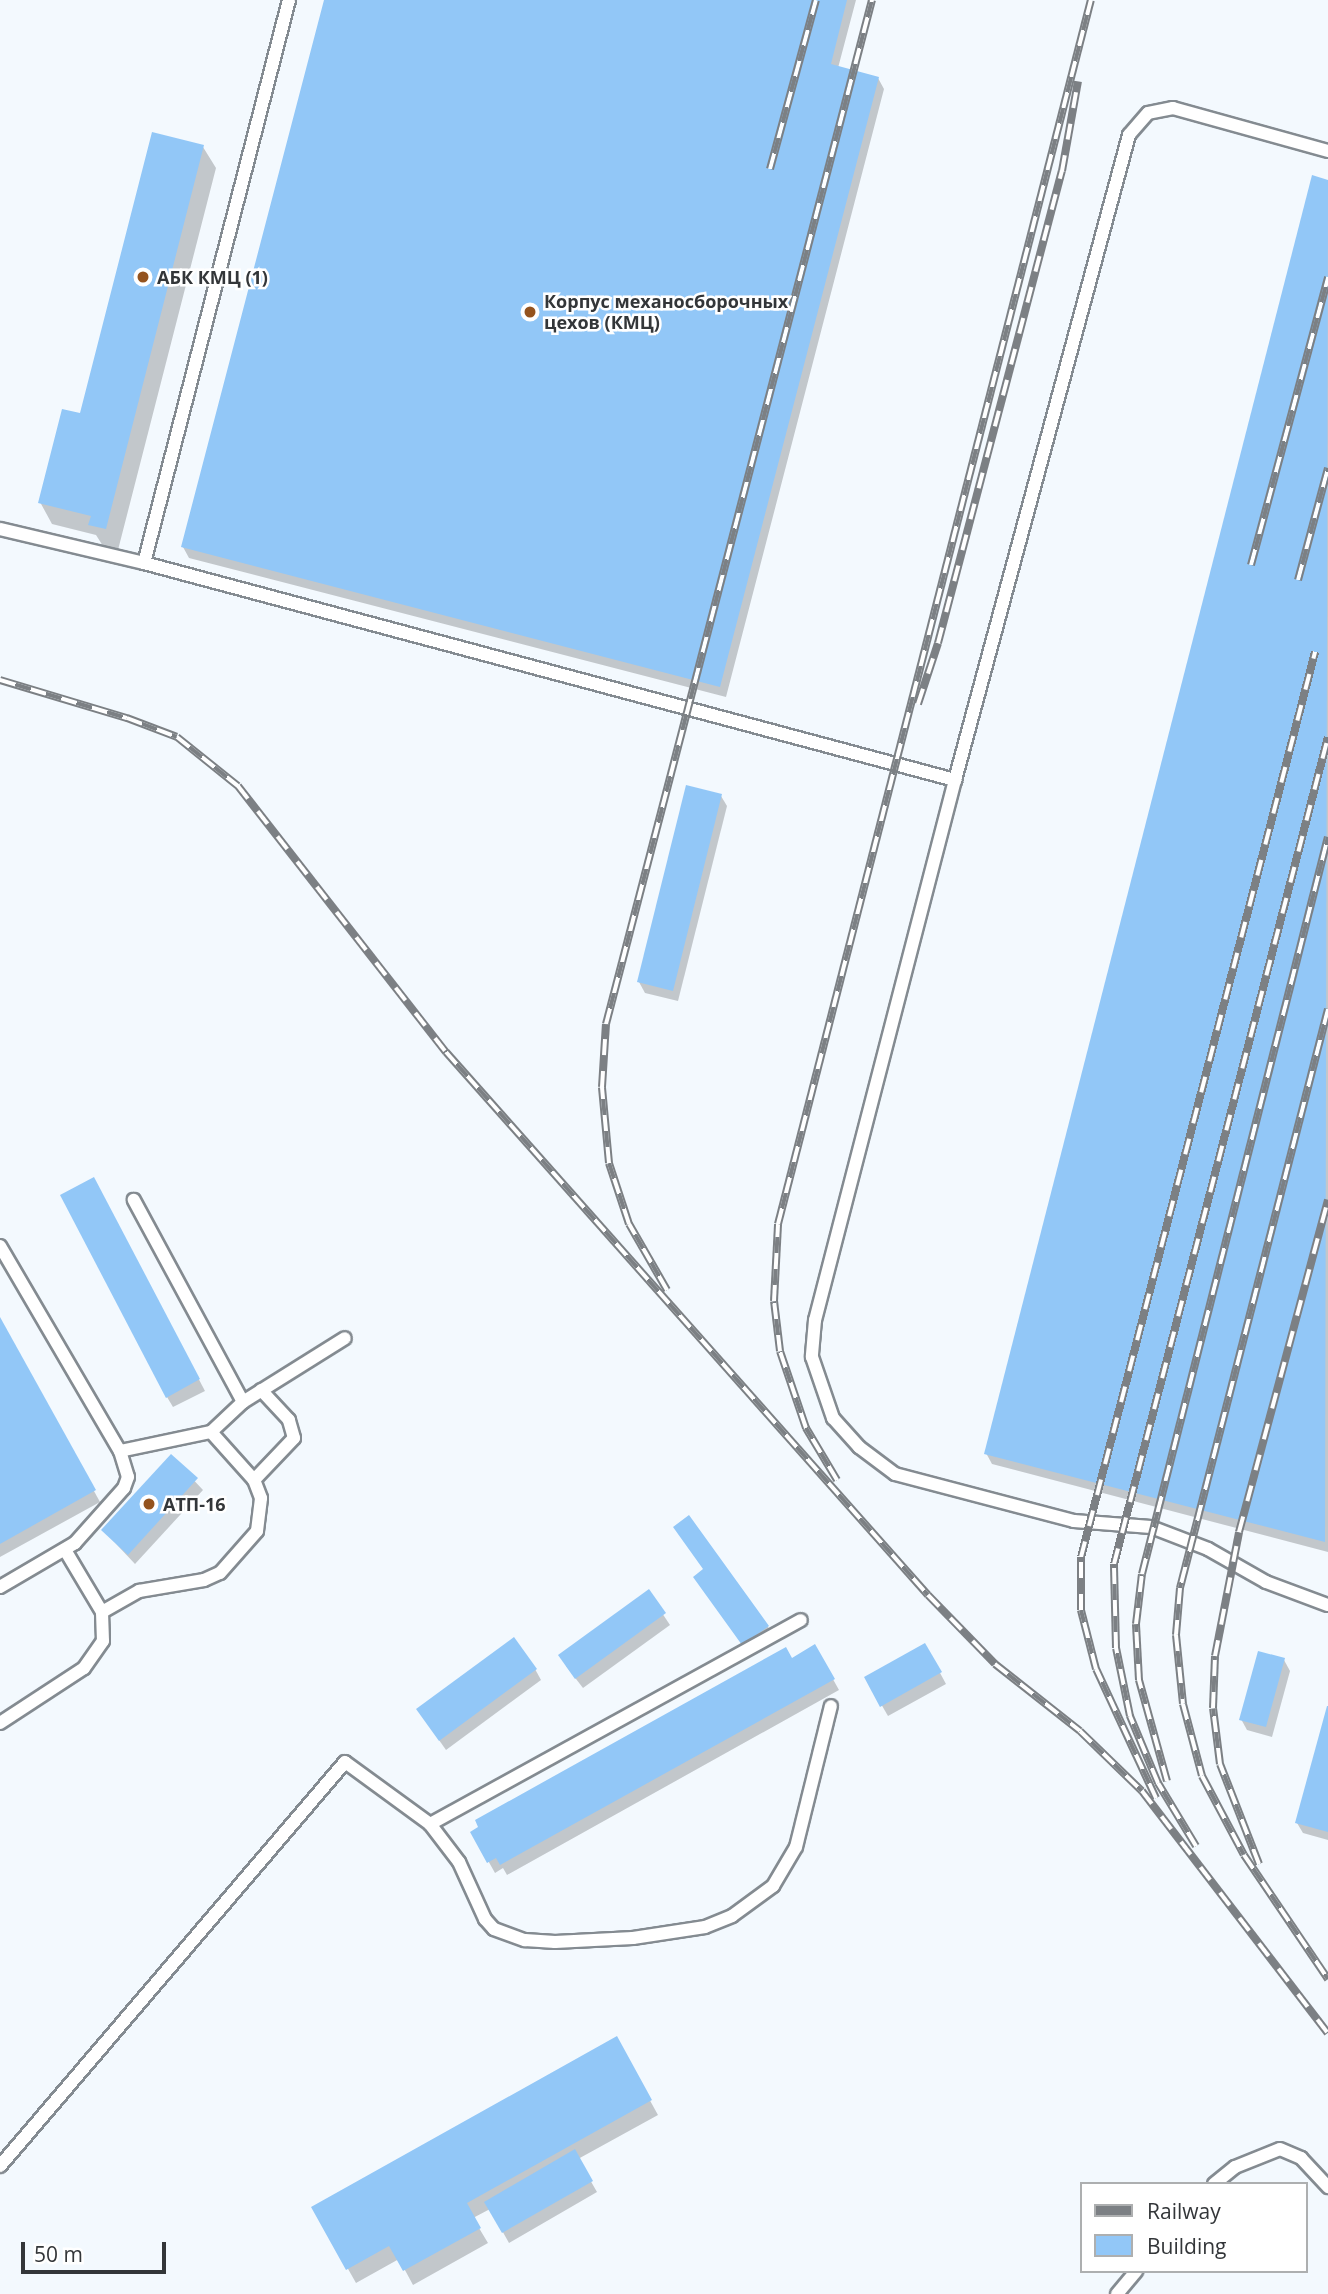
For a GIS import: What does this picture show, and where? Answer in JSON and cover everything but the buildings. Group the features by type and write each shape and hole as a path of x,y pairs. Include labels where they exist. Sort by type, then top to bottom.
{"lane":[{"path":"144,563 289,0"},
{"path":"1328,151 1174,108 1148,113 1129,135 955,780 815,1321 812,1357 822,1396 845,1434 895,1474 1074,1521 1151,1527 1208,1549 1266,1582 1328,1605"},
{"path":"0,529 144,563 955,780"},
{"path":"134,1200 243,1402"},
{"path":"0,1246 120,1451 128,1477 124,1488 65,1550 0,1587"},
{"path":"120,1451 211,1432 243,1402 345,1338"},
{"path":"254,1480 294,1438 289,1420 261,1390"},
{"path":"102,1612 139,1591 204,1580 220,1573 257,1531 261,1498 254,1480 211,1432"},
{"path":"0,1723 94,1659 103,1641 102,1612 65,1550"},
{"path":"430,1824 801,1620"},
{"path":"0,2166 345,1762 430,1824 459,1862 485,1919 506,1935 593,1941 705,1927 754,1903 787,1868 807,1809 831,1706"},
{"path":"1216,2182 1235,2167 1280,2149 1301,2158 1328,2187"},
{"path":"1117,2294 1134,2273"}],"railway":[{"path":"770,169 816,0"},
{"path":"667,1290 629,1224 609,1163 602,1087 606,1024 872,0"},
{"path":"837,1480 806,1428 780,1351 774,1301 778,1224 1091,0"},
{"path":"918,704 938,643 1062,171 1078,81"},
{"path":"1251,565 1328,277"},
{"path":"1298,580 1328,468"},
{"path":"1156,1798 1096,1669 1081,1610 1081,1557 1315,652"},
{"path":"0,680 127,718 177,737 238,786 446,1052 928,1595 995,1664 1080,1731 1142,1791 1328,2033"},
{"path":"1196,1846 1158,1783 1130,1716 1116,1648 1114,1564 1328,737"},
{"path":"1167,1781 1139,1680 1136,1624 1142,1574 1328,837"},
{"path":"1328,1009 1180,1588 1176,1635 1183,1704 1202,1776 1244,1855 1328,1979"},
{"path":"1259,1864 1220,1764 1213,1708 1215,1656 1239,1532 1328,1200"}],"place":[{"name":"АБК КМЦ (1)","path":"143,277"},
{"name":"Корпус механосборочных цехов (КМЦ)","path":"530,312"},
{"name":"АТП-16","path":"149,1504"}]}
